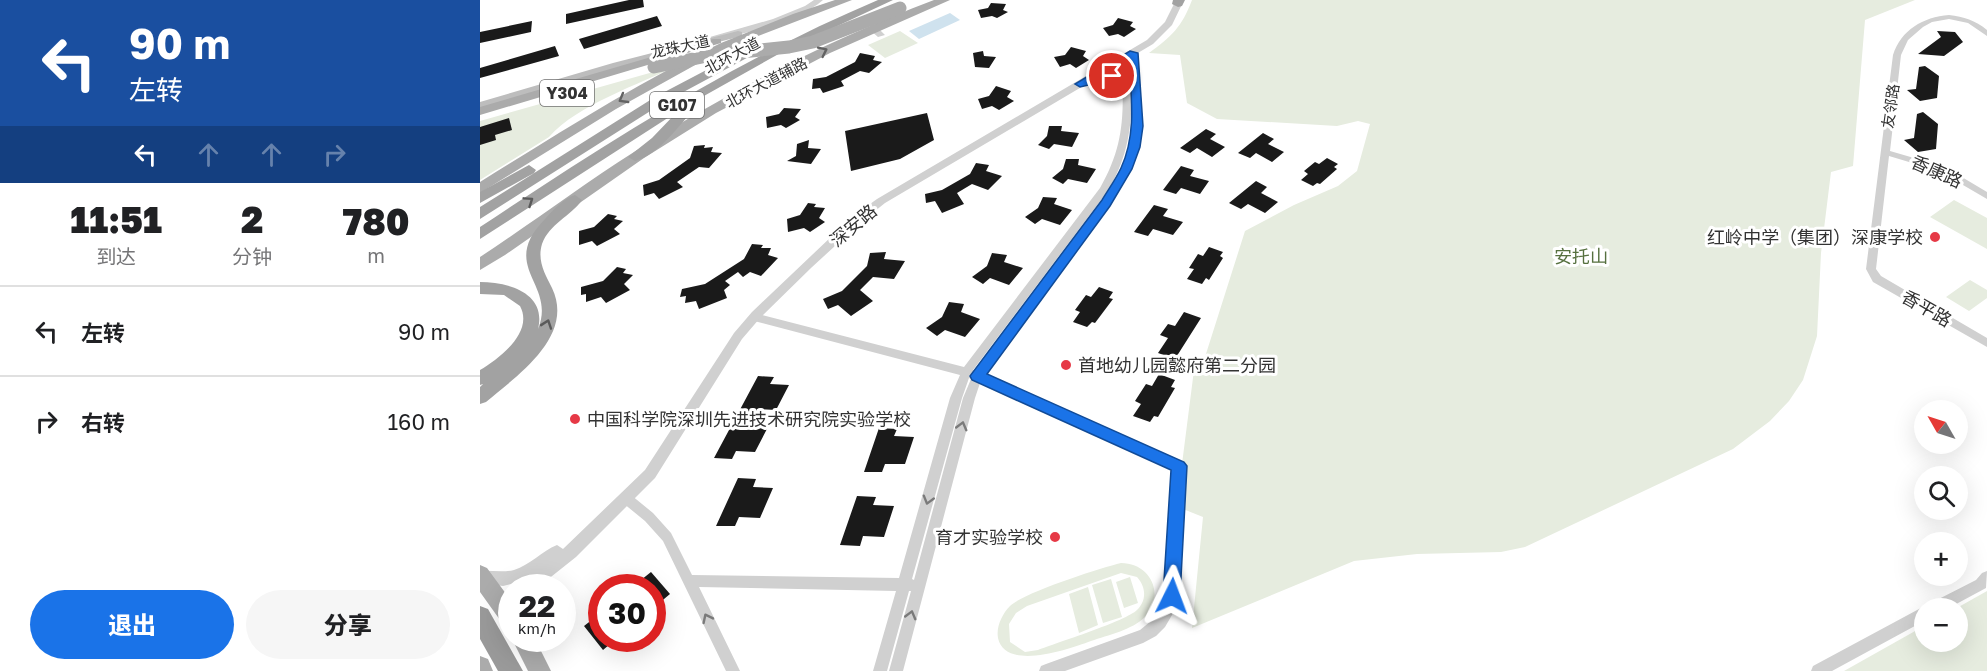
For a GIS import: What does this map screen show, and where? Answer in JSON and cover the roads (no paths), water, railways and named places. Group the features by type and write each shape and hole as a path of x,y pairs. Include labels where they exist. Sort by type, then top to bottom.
{"highway":[{"name":"北环大道","path":"480,214 659,100 768,42 862,0"},
{"name":"北环大道","path":"480,234 637,129 737,71 818,30 887,0"},
{"path":"636,157 657,141 687,108 737,71"},
{"path":"480,198 627,115 659,100"},
{"path":"480,397 512,369 543,334 551,316 550,305 534,266 534,245 553,218 575,200"},
{"path":"480,288 501,288 514,291 528,304 530,314 530,325 520,346 506,360 480,378"},
{"path":"480,617 511,671"}],"main road":[{"name":"龙珠大道","path":"480,119 654,67 712,55 789,47 813,42 921,0"},
{"name":"北环大道辅路","path":"480,264 636,157 694,121 776,76 944,0"},
{"path":"480,188 621,100 675,70 789,19 844,1"},
{"name":"龙珠大道","path":"480,108 789,19"},
{"path":"480,108 617,65 738,34"},
{"path":"481,576 498,599"},
{"path":"530,652 540,671"},
{"path":"480,667 482,671"}],"street":[{"path":"617,65 794,14 811,7 819,0"},
{"path":"827,0 844,1"},
{"name":"深安路","path":"599,526 654,470 726,352 754,317 845,230 881,201 1129,55 1164,30 1176,14 1179,1"},
{"name":"友邻路","path":"1871,269 1897,55 1902,40 1913,29 1942,17 1967,21 1987,34"},
{"path":"896,671 972,389 972,374 1111,179 1127,136 1126,82 1129,55"},
{"path":"880,671 959,388 1106,203 1127,169 1138,126 1129,55"},
{"path":"1080,84 1112,76 1126,82"},
{"name":"香康路","path":"1884,152 1942,169 1987,196"},
{"name":"香平路","path":"1871,269 1877,279 1987,343"},
{"path":"754,317 972,374 1179,466 1172,596 1169,610 1162,622 1151,632 1138,638 1046,671"},
{"path":"627,499 649,517 667,537 733,671"},
{"path":"481,576 496,581 518,576 599,526"},
{"path":"543,574 599,526"},
{"path":"1955,598 1981,584 1987,577"},
{"path":"689,581 919,585"},
{"path":"1818,671 1914,619"}],"water":[{"path":"950,13 960,20 919,39 909,31"}],"place":[{"name":"红岭中学（集团）深康学校","path":"1935,237"},
{"name":"首地幼儿园懿府第二分园","path":"1066,365"},
{"name":"中国科学院深圳先进技术研究院实验学校","path":"575,419"},
{"name":"育才实验学校","path":"1055,537"}],"park label":[{"name":"安托山","path":"1581,256"}]}
